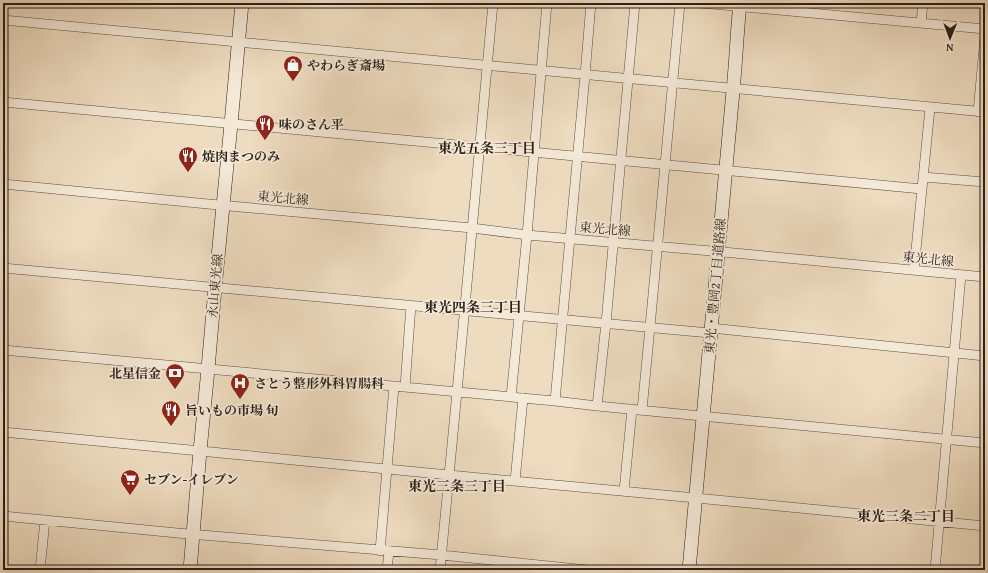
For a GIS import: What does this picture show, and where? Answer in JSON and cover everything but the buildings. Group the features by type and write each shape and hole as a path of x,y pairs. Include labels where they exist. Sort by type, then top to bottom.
{"street":[{"name":"永山東光線","path":"190,570 242,3"},
{"path":"440,570 493,3"},
{"path":"511,397 547,3"},
{"path":"555,401 591,3"},
{"path":"597,406 635,3"},
{"path":"624,491 650,327 680,3"},
{"path":"701,3 804,8 921,23 985,29"},
{"path":"921,23 923,3"},
{"name":"東光・豊岡2丁目道路線","path":"689,570 725,171 734,88 740,5"},
{"path":"3,20 982,112 985,37"},
{"path":"3,102 922,189"},
{"path":"914,270 930,108"},
{"path":"923,177 985,182"},
{"name":"東光北線","path":"3,184 985,277"},
{"path":"3,268 650,327 711,330 985,356"},
{"path":"935,570 961,275"},
{"path":"405,387 411,305"},
{"path":"3,350 555,401 985,443"},
{"path":"387,570 384,551 387,469 394,386"},
{"path":"515,481 523,398"},
{"path":"3,432 985,526"},
{"path":"3,516 441,555 537,567 588,570"},
{"path":"40,570 45,520"}],"place":[{"name":"やわらぎ斎場","path":"293,82"},
{"name":"味のさん平","path":"265,141"},
{"name":"焼肉まつのみ","path":"188,173"},
{"name":"北星信金","path":"175,390"},
{"name":"さとう整形外科胃腸科","path":"240,400"},
{"name":"旨いもの市場 旬","path":"171,427"},
{"name":"セブン-イレブン","path":"130,496"}],"district":[{"name":"東光五条三丁目","path":"487,148"},
{"name":"東光四条三丁目","path":"473,307"},
{"name":"東光三条三丁目","path":"457,486"},
{"name":"東光三条二丁目","path":"906,516"}]}
